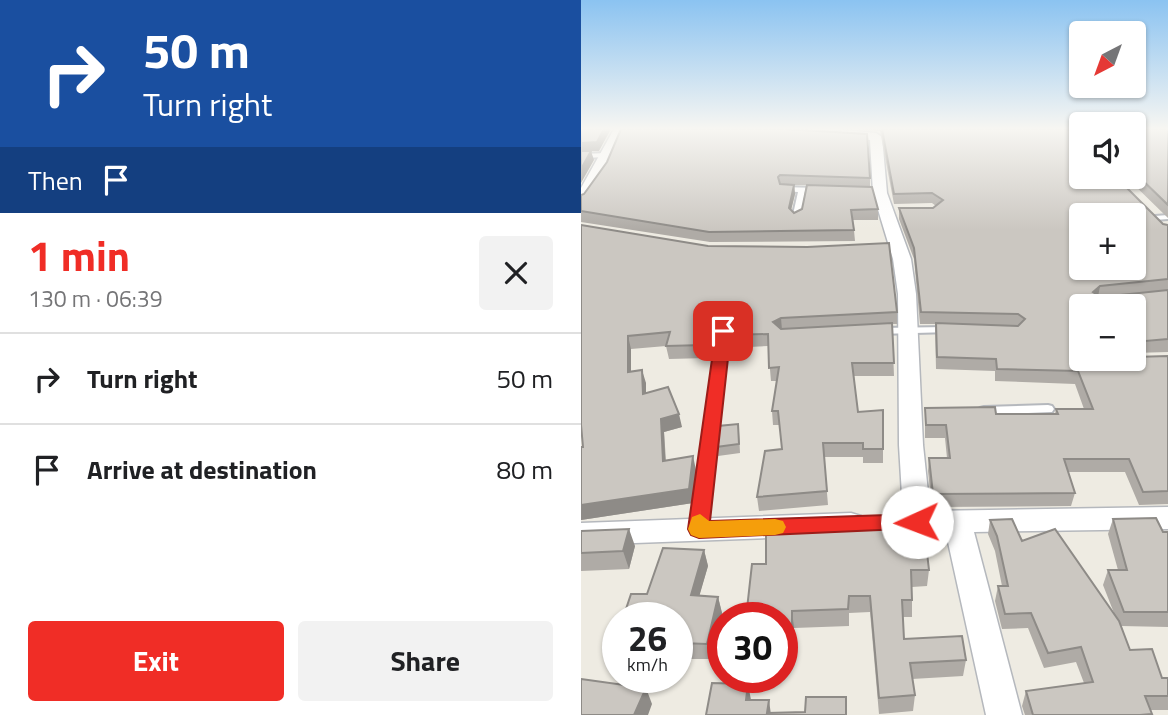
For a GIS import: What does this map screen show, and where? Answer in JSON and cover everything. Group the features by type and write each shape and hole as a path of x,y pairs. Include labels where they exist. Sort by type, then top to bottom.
{"street":[{"path":"581,199 603,162"},
{"path":"875,162 874,193 892,212 893,247 910,329 917,415 917,522"},
{"path":"1157,215 1168,230"},
{"path":"581,534 917,522 1168,518"},
{"path":"958,523 986,649 1004,715"}],"lane":[{"path":"784,189 828,191"},
{"path":"796,219 802,190"},
{"path":"699,529 723,331"},
{"path":"872,331 963,331"},
{"path":"977,412 1048,409"}],"building":[{"path":"607,162 869,162 870,178 778,177 780,184 794,185 789,208 794,213 802,209 807,185 872,187 878,209 851,210 854,230 709,232 581,211 581,195"},
{"path":"888,162 1069,162 1069,189 1128,189 1142,203 1069,203 1069,280 1146,280 1146,207 1163,224 1168,225 1168,279 1100,286 1093,292 1096,294 1069,294 1069,371 997,369 996,359 937,357 936,323 1018,326 1025,319 1018,314 921,312 914,248 899,208 933,208 943,200 932,193 894,194"},
{"path":"1146,162 1168,162 1168,205 1146,184"},
{"path":"581,225 708,246 807,247 889,243 897,312 781,318 773,322 781,329 892,323 894,363 852,363 858,412 883,410 883,449 863,449 863,443 823,443 827,491 757,497 765,451 782,449 778,411 772,411 779,367 769,368 768,334 727,335 729,319 720,313 713,318 711,333 707,332 705,345 666,346 670,332 628,336 628,372 642,370 643,394 668,387 679,414 661,419 663,461 693,456 689,489 581,505"},
{"path":"1168,290 1168,339 1146,341 1146,294 1130,294"},
{"path":"1168,356 1168,491 1143,492 1129,459 1064,459 1075,493 933,494 929,458 950,458 946,425 926,425 925,408 995,407 996,414 1058,414 1056,409 1093,409 1078,371 1146,371 1146,357"},
{"path":"738,424 739,444 716,447 718,426"},
{"path":"1156,518 1163,532 1168,532 1168,612 1124,612 1108,570 1127,570 1113,519"},
{"path":"923,519 929,570 911,570 912,600 902,600 904,639 962,636 966,660 910,663 915,695 879,698 870,596 849,596 848,609 798,611 798,602 748,602 752,564 766,564 766,529"},
{"path":"1012,519 1022,541 1055,529 1119,621 1130,650 1152,649 1162,678 1168,678 1168,696 1145,696 1152,714 1033,715 1026,691 1093,682 1081,647 1048,653 1031,613 1005,614 998,586 1008,586 997,536 990,520"},
{"path":"629,529 623,551 581,553 581,531"},
{"path":"663,548 704,550 691,595 718,597 717,602 707,602 707,644 693,643 693,602 628,602 631,594 647,594"},
{"path":"581,679 602,682 602,693 644,693 634,715 581,715"},
{"path":"710,693 747,693 746,700 769,700 767,713 805,712 806,697 846,697 846,715 706,715"}],"slow traffic":[{"path":"700,523 699,529 775,527"}],"route":[{"path":"723,331 699,529 917,522"}]}
